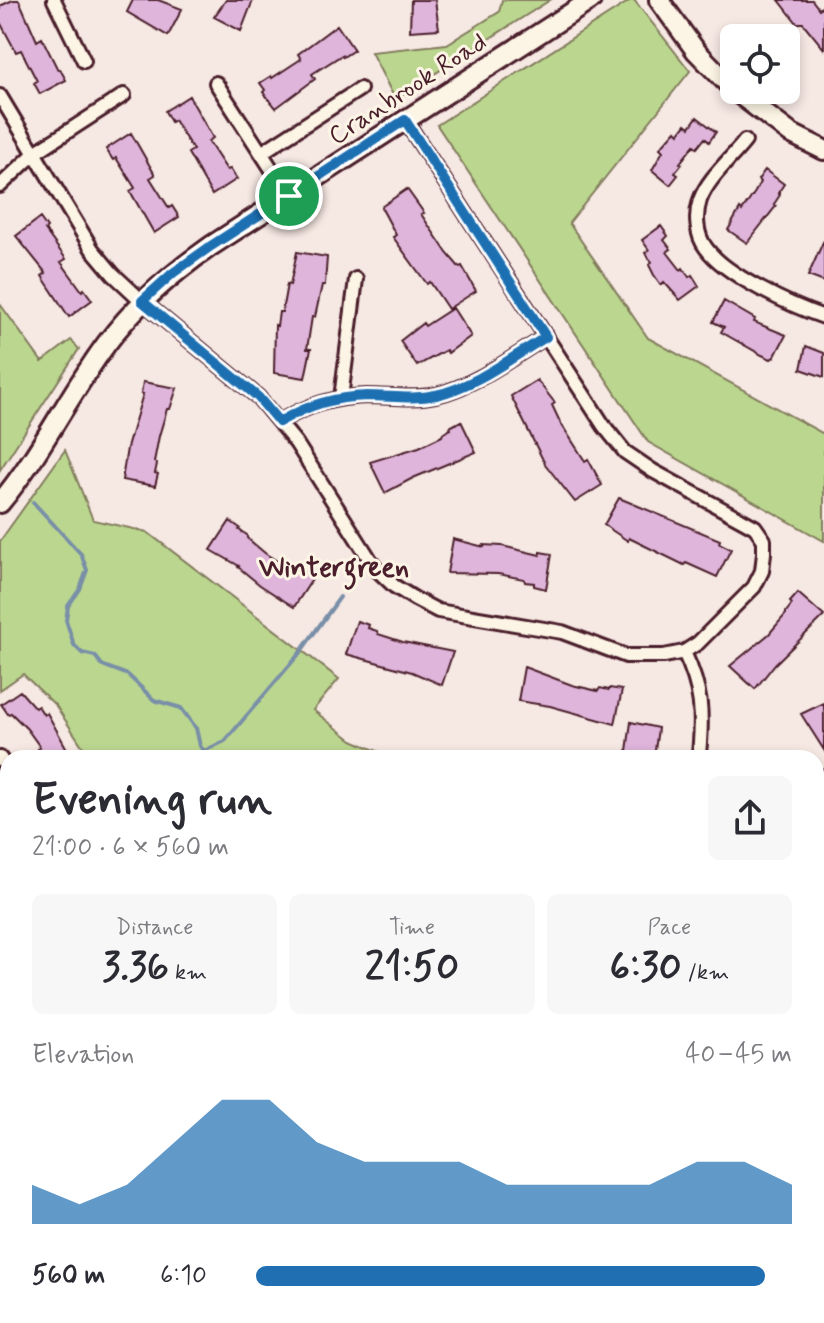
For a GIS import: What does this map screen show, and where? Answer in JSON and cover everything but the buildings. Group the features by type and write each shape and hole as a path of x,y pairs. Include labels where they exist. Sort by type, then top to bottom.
{"street":[{"path":"54,0 84,61"},
{"name":"Cranbrook Road","path":"0,503 106,344 142,301 191,260 591,0"},
{"path":"659,0 696,51 720,76"},
{"path":"216,83 289,196"},
{"path":"261,153 360,89"},
{"path":"0,186 36,152 124,95"},
{"path":"0,96 92,249 142,301 258,397 317,475 358,544 376,569 394,586 438,611 562,632 626,656 684,652 698,643 754,587 762,571 764,540 755,527 653,471 625,452 604,426 405,120"},
{"path":"752,104 778,124 824,150"},
{"path":"745,141 708,185 700,201 698,231 705,247 738,275 774,296 824,317"},
{"path":"341,398 356,279"},
{"path":"279,422 306,406 341,398 412,398 455,389 546,337"},
{"path":"684,652 700,694 703,714 699,750"}],"green space":[{"path":"502,0 550,0 395,99 371,52 447,44 499,12"},
{"path":"631,0 690,71 569,223 648,338 824,434 824,541 648,442 437,125"},
{"path":"0,304 42,362 71,340 79,349 0,470"},
{"path":"65,450 93,520 147,532 339,679 313,710 352,740 375,750 85,750 56,706 23,674 0,690 0,541"}],"waterway":[{"path":"33,502 81,554 87,570 80,589 68,606 66,620 74,645 82,653 95,656 102,665 128,675 154,700 181,708 196,728 203,750"},
{"path":"206,750 225,741 299,654 340,597"}],"district":[{"name":"Wintergreen","path":"334,566"}],"route":[{"path":"405,120 546,337 455,389 412,398 367,396 326,400 306,406 279,422 258,397 142,301 191,260 289,196 405,120"}]}
